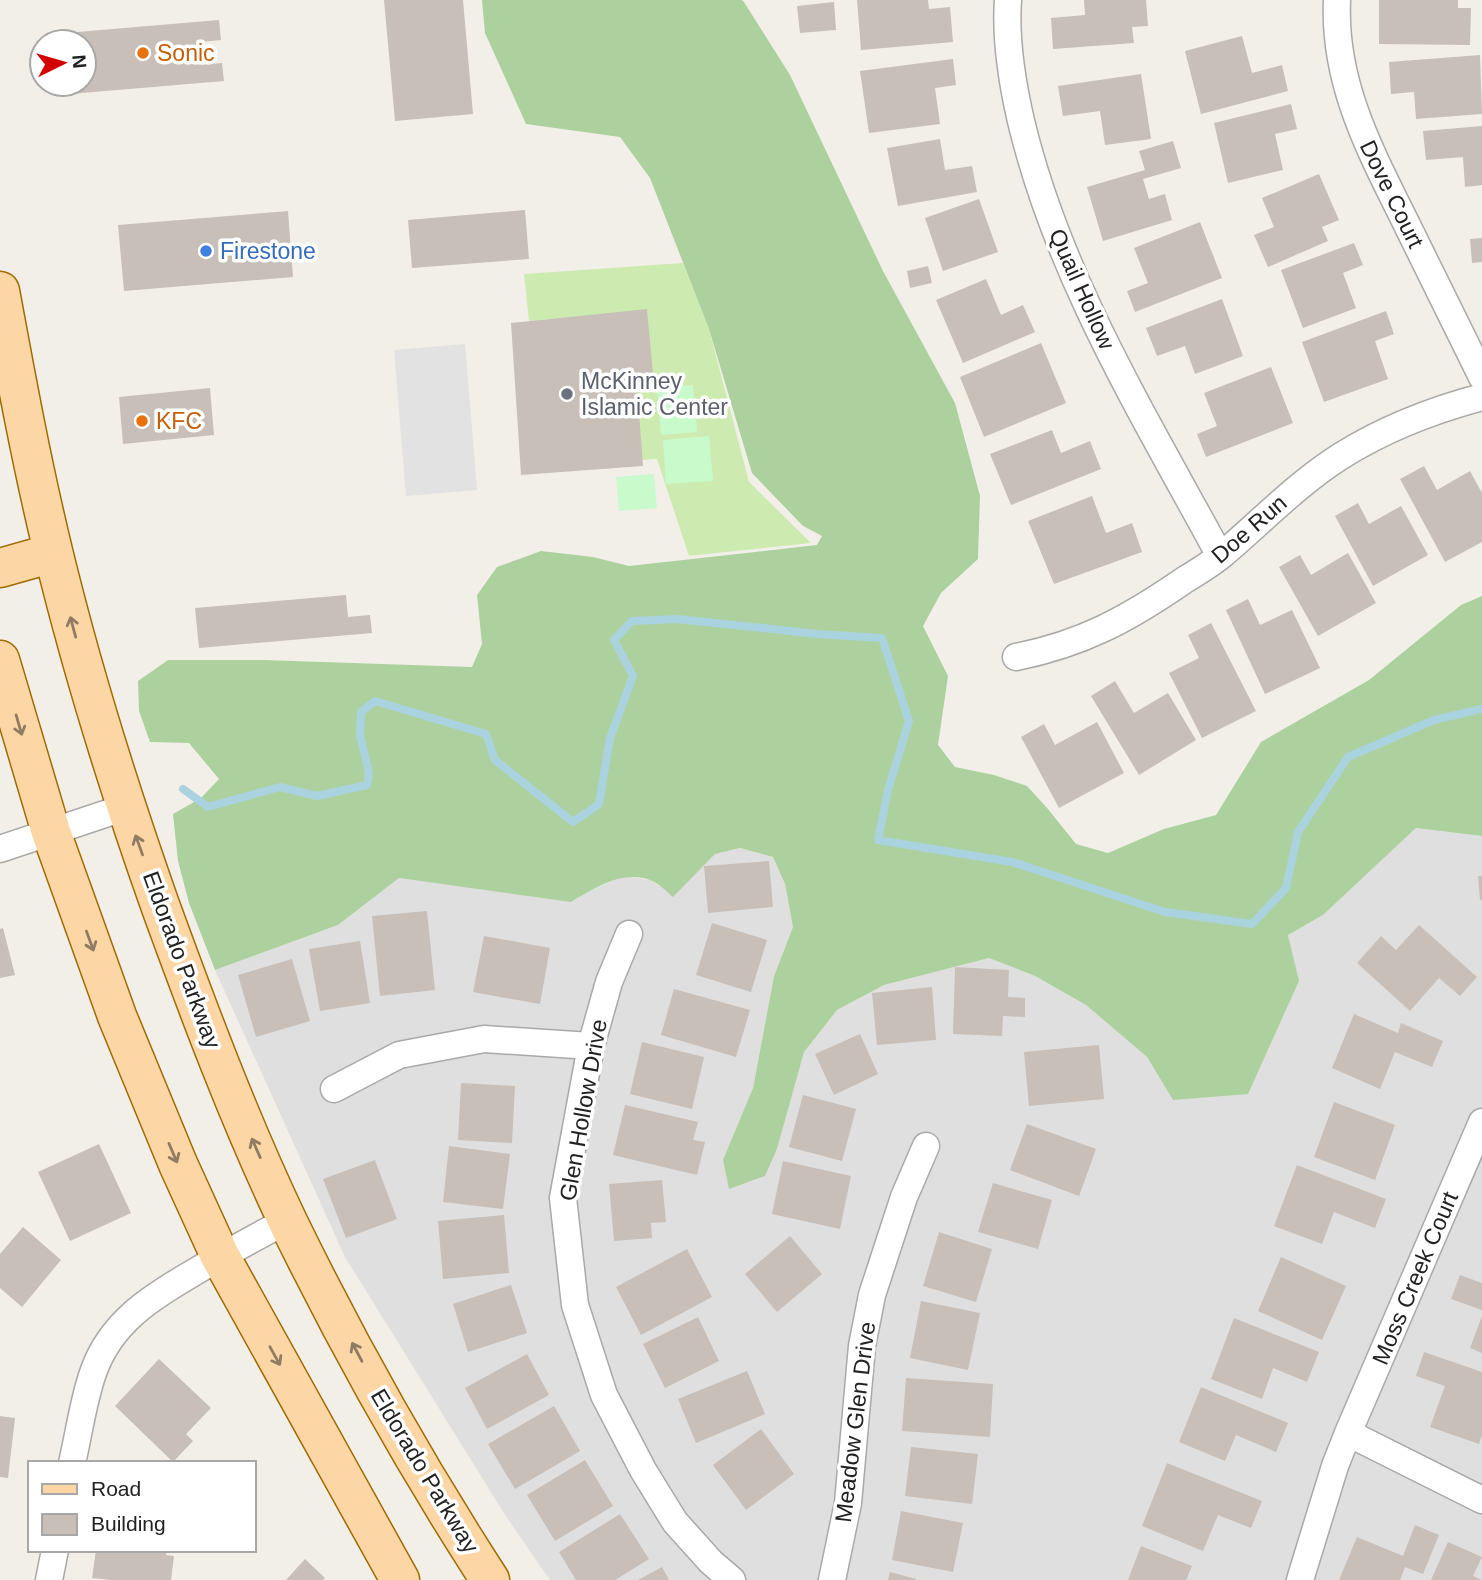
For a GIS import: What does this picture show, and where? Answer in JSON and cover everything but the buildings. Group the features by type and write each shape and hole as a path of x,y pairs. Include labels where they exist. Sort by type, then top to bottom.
{"main road":[{"name":"Eldorado Parkway","path":"0,291 29,442 83,666 125,807 202,1018 288,1220 367,1372 431,1485 491,1580"},
{"path":"0,568 54,553"},
{"path":"0,660 51,832 146,1091 220,1256 400,1580"}],"street":[{"name":"Quail Hollow","path":"1008,0 1009,53 1016,98 1031,165 1052,222 1102,336 1220,556"},
{"name":"Dove Court","path":"1337,0 1336,22 1343,74 1361,131 1482,377"},
{"name":"Doe Run","path":"1016,657 1072,643 1115,624 1220,556 1288,495 1341,456 1412,420 1450,405 1482,397"},
{"path":"0,849 125,807"},
{"name":"Glen Hollow Drive","path":"629,934 609,982 591,1046 563,1198 575,1305 604,1395 643,1470 675,1522 711,1562 732,1580"},
{"path":"334,1089 399,1055 484,1039 591,1046"},
{"name":"Moss Creek Court","path":"1300,1580 1335,1466 1348,1433 1482,1122"},
{"name":"Meadow Glen Drive","path":"832,1580 848,1503 862,1346 870,1308 904,1197 926,1146"},
{"path":"72,1461 93,1373 110,1338 129,1316 148,1300 220,1256 288,1220"},
{"path":"1348,1433 1482,1500"},
{"path":"49,1580 55,1552"}],"shaded area":[{"path":"465,344 477,490 406,496 394,350"},
{"path":"1416,828 1482,836 1482,1580 550,1580 507,1518 345,1257 215,970 338,925 399,878 571,901 624,876 651,880 673,896 714,854 740,848 773,857 785,884 793,927 774,976 753,1088 724,1160 765,1175 777,1149 804,1051 837,1010 884,985 989,958 1035,976 1086,1005 1147,1057 1173,1100 1298,981 1288,935 1323,915"}],"green space":[{"path":"482,0 744,2 790,75 883,271 955,403 980,496 978,559 941,593 923,626 948,676 938,745 955,767 994,775 1027,786 1076,844 1108,853 1164,829 1216,815 1261,742 1369,680 1461,605 1482,596 1482,836 1416,828 1323,915 1288,935 1299,981 1248,1094 1173,1100 1147,1057 1086,1005 1035,976 989,958 884,985 837,1010 804,1052 777,1149 765,1176 729,1189 723,1160 753,1088 774,976 793,927 785,884 773,857 740,848 715,854 673,897 650,880 629,877 609,882 571,902 399,878 338,925 215,970 189,903 178,861 173,814 201,798 219,779 189,743 150,742 139,711 138,681 168,660 263,660 472,667 482,644 477,595 497,567 541,551 593,557 629,566 817,545 822,536 803,526 752,473 709,329 650,178 620,137 526,124 485,33"},
{"path":"683,263 709,329 749,482 811,543 689,556 657,459 642,460 637,385 653,384 647,310 529,321 524,274"},
{"path":"693,385 697,432 661,435 657,388"},
{"path":"709,436 713,481 666,484 663,440"},
{"path":"654,474 657,508 619,511 616,477"}],"waterway":[{"path":"183,789 208,807 280,787 317,796 367,785 369,773 360,735 361,712 375,701 486,734 495,760 573,822 599,804 610,738 633,676 614,640 632,621 678,619 882,638 909,721 888,790 878,840 1012,862 1165,912 1252,924 1286,888 1298,832 1348,757 1434,720 1482,709"}],"place":[{"name":"Sonic","path":"143,53"},
{"name":"Firestone","path":"206,251"},
{"name":"McKinney Islamic Center","path":"567,394"},
{"name":"KFC","path":"142,421"}]}
